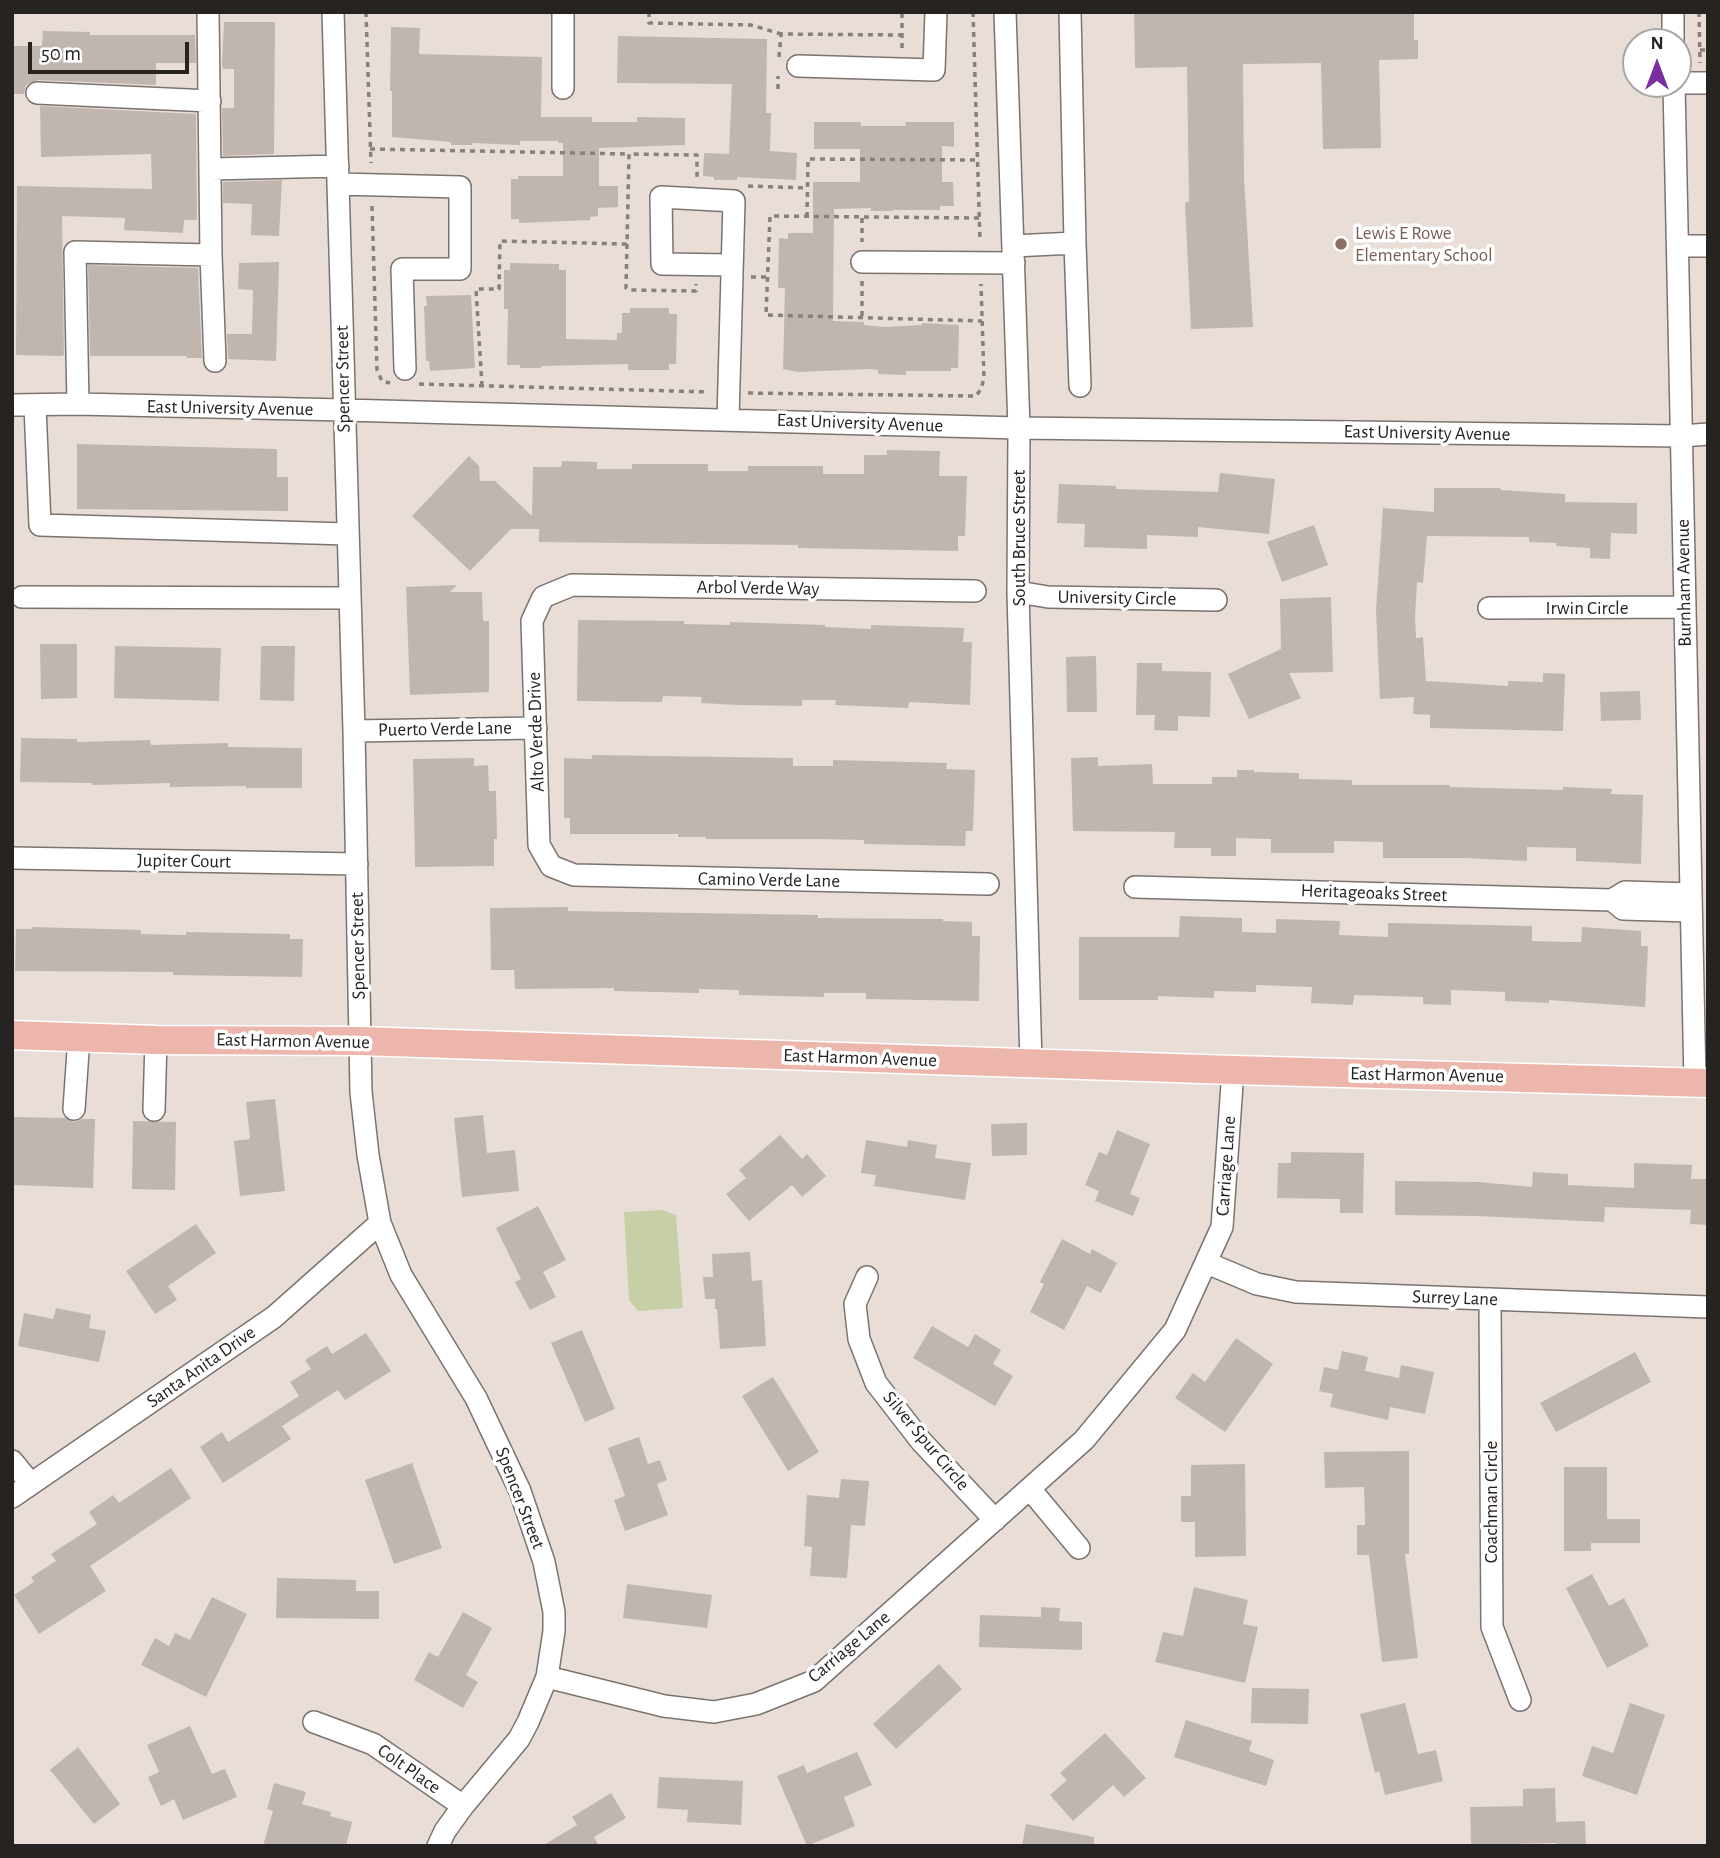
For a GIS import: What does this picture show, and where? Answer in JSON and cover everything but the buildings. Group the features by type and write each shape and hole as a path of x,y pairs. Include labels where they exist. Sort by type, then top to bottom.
{"main road":[{"name":"East Harmon Avenue","path":"13,1035 156,1040 360,1041 1701,1083"}],"street":[{"path":"208,12 215,361"},
{"name":"Spencer Street","path":"333,12 354,732 361,1092 368,1155 380,1223 401,1275 476,1398 520,1491 544,1562 551,1592 554,1631 547,1677 519,1739 463,1806 438,1846"},
{"path":"564,12 564,88"},
{"path":"798,66 934,70 936,12"},
{"name":"South Bruce Street","path":"1005,12 1019,428 1018,592 1031,1064"},
{"path":"1070,12 1080,386"},
{"path":"37,93 209,101"},
{"name":"Burnham Avenue","path":"1676,98 1691,902 1701,1083"},
{"path":"210,169 339,175 460,187 460,270 402,269 405,369"},
{"path":"728,420 734,201 661,197 662,264 732,265"},
{"path":"862,262 1014,254 1075,243"},
{"path":"1678,246 1708,246"},
{"path":"78,404 75,252 211,255"},
{"name":"East University Avenue","path":"12,405 344,410 1019,428 1682,436 1708,434"},
{"path":"35,406 40,525 348,534"},
{"name":"Arbol Verde Way","path":"543,597 572,585 975,591"},
{"name":"University Circle","path":"1018,592 1048,597 1216,600"},
{"path":"22,597 349,598"},
{"name":"Alto Verde Drive","path":"543,597 532,621 539,845 551,866"},
{"name":"Irwin Circle","path":"1489,608 1684,607"},
{"name":"Puerto Verde Lane","path":"354,732 536,727"},
{"name":"Jupiter Court","path":"12,858 356,864"},
{"name":"Camino Verde Lane","path":"551,866 574,875 988,884"},
{"name":"Heritageoaks Street","path":"1135,887 1612,900 1625,892 1691,902"},
{"path":"12,1043 13,1035"},
{"path":"74,1109 79,1037"},
{"path":"154,1110 156,1040"},
{"name":"Carriage Lane","path":"547,1677 664,1706 714,1712 756,1704 814,1681 1084,1440 1175,1330 1222,1227 1233,1070"},
{"name":"Santa Anita Drive","path":"12,1497 274,1317 380,1223"},
{"name":"Surrey Lane","path":"1206,1263 1257,1284 1296,1292 1708,1307"},
{"name":"Silver Spur Circle","path":"867,1277 855,1304 859,1339 876,1382 921,1441 995,1520"},
{"name":"Coachman Circle","path":"1490,1299 1492,1627 1520,1700"},
{"path":"12,1461 31,1484"},
{"path":"1030,1489 1079,1548"},
{"name":"Colt Place","path":"314,1722 373,1744 463,1806"}],"path":[{"path":"649,12 649,23 751,25 781,34 902,35"},
{"path":"901,68 902,12"},
{"path":"1699,12 1704,83"},
{"path":"778,89 781,34"},
{"path":"1700,50 1708,50"},
{"path":"370,149 697,155 697,184"},
{"path":"482,386 477,289 499,289 500,242 627,244 629,153"},
{"path":"807,217 808,159 978,160"},
{"path":"738,186 807,188"}],"green space":[{"path":"662,1210 676,1215 683,1308 638,1311 629,1300 624,1212"}],"place":[{"name":"Lewis E Rowe Elementary School","path":"1341,244"}]}
